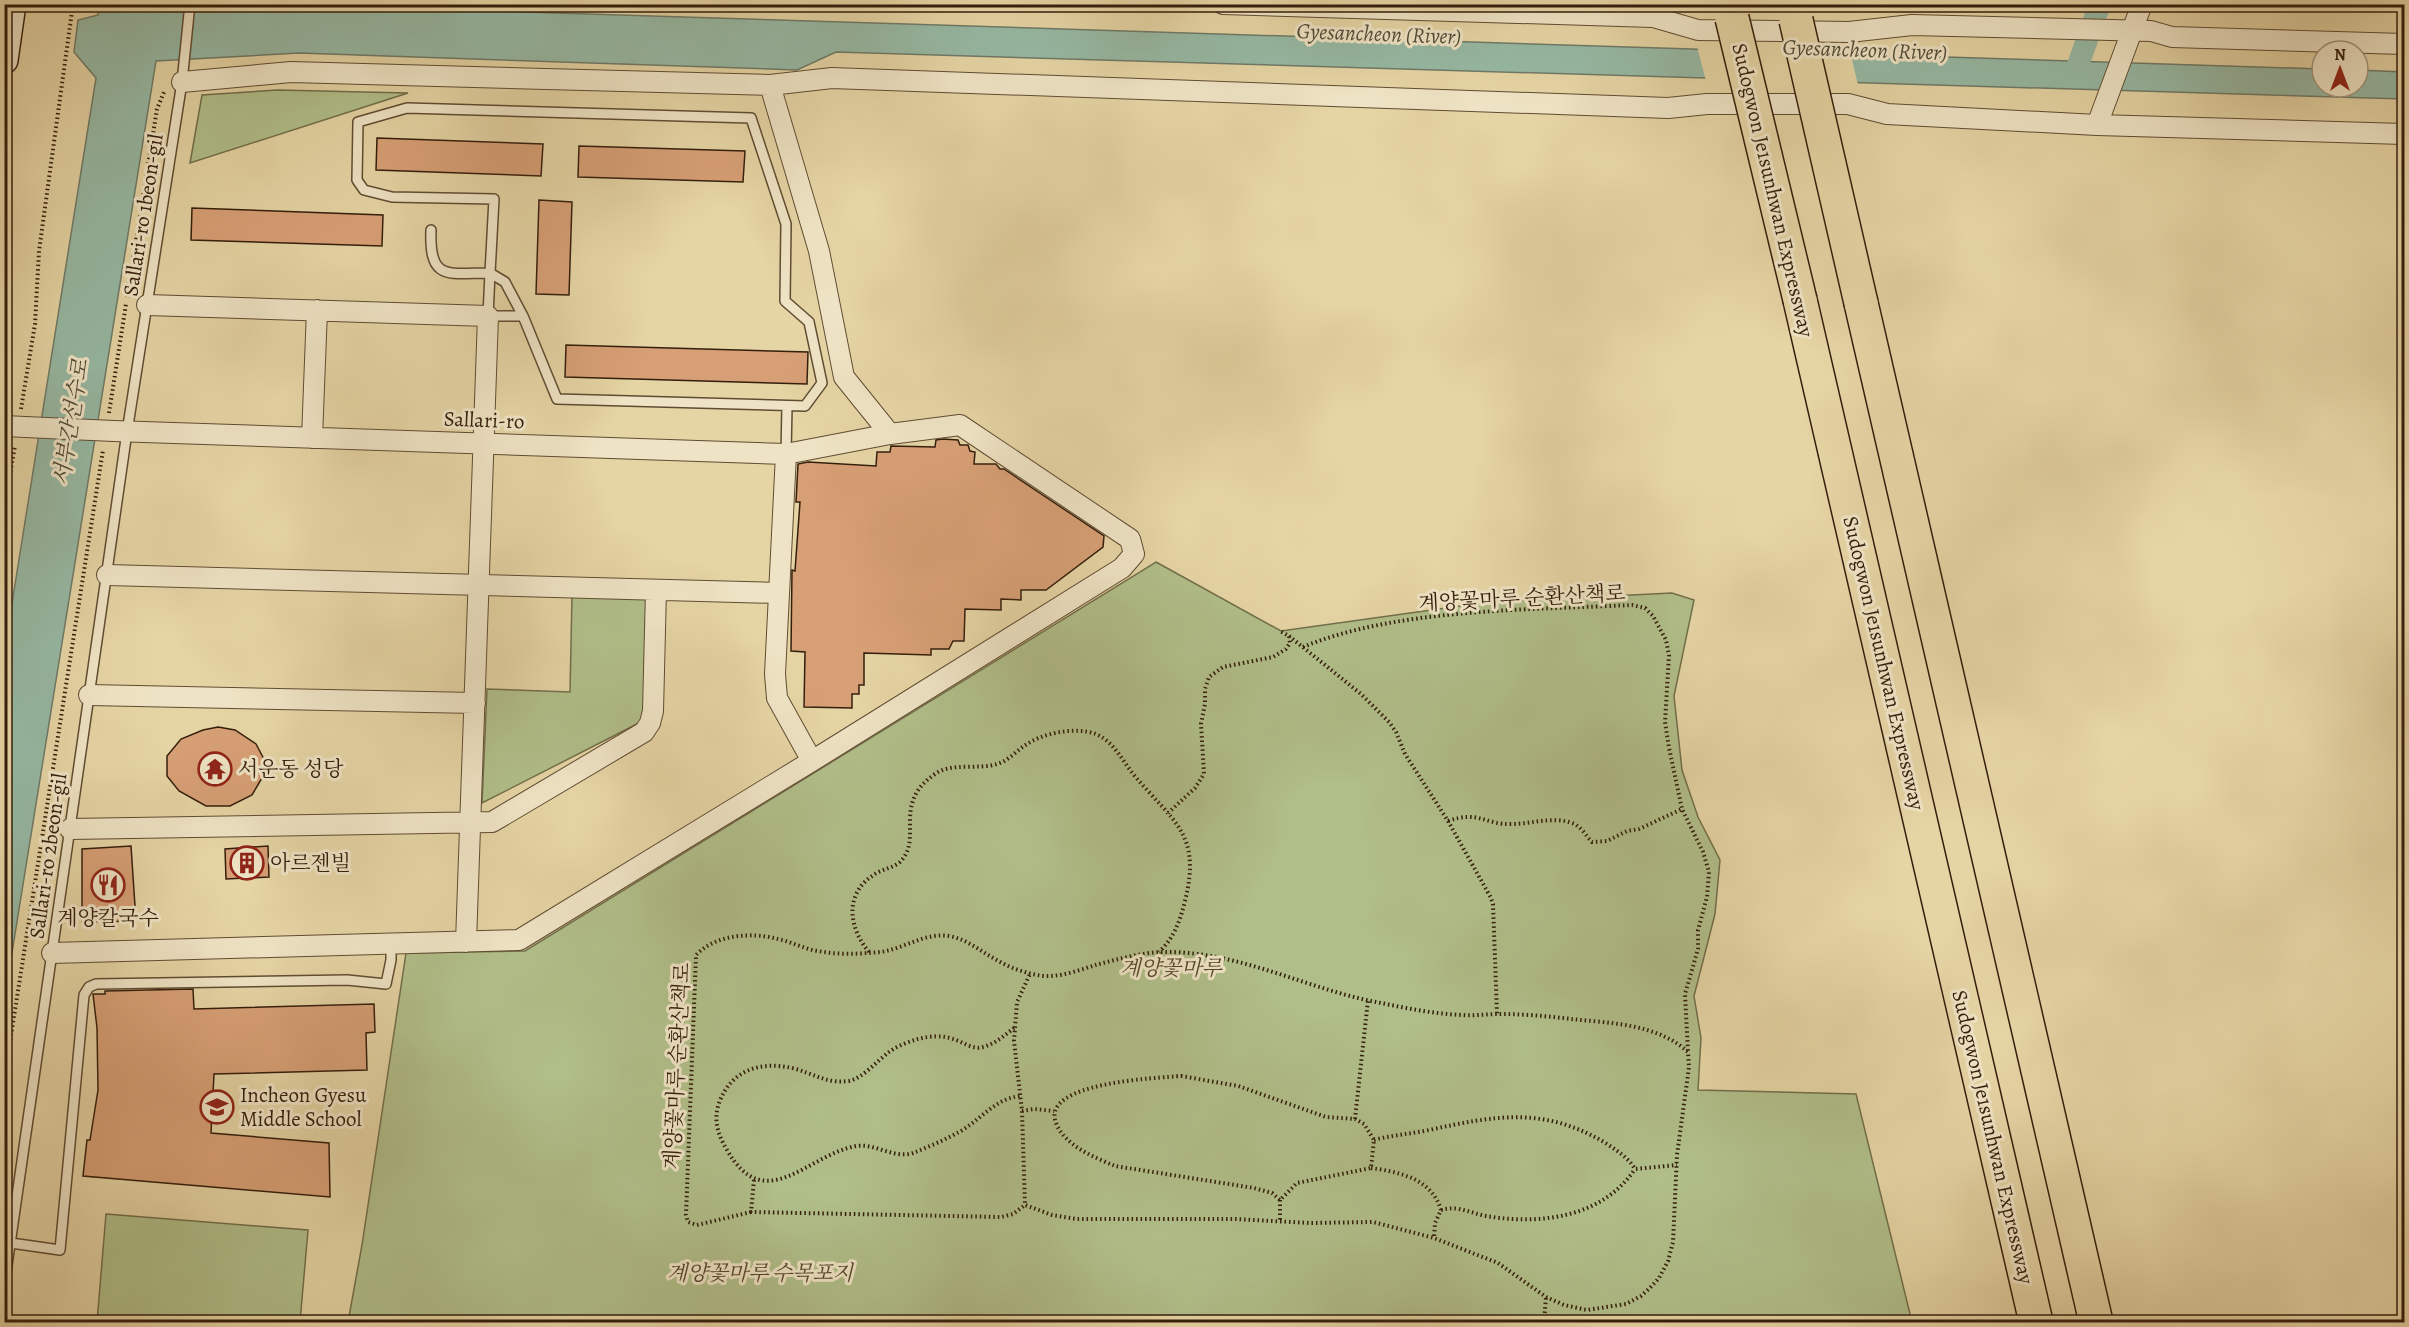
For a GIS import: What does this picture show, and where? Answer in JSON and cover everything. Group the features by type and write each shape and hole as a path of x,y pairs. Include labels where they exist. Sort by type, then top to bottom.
{"highway":[{"name":"Sudogwon Je1sunhwan Expressway","path":"1731,11 2036,1323"},
{"path":"1794,12 2096,1323"}],"main road":[{"path":"6,47 12,4"}],"street":[{"path":"1223,4 1653,17 1698,30 1849,32 1912,26 2075,29 2105,30 2130,35 2151,31 2172,37 2404,44"},
{"path":"2098,122 2142,4"},
{"path":"183,75 291,72 770,85 832,78 1668,108 1707,104 1848,104 1887,114 2404,134"},
{"path":"770,85 819,251 844,377 890,434"},
{"path":"147,305 488,316 466,942"},
{"path":"312,438 316,310"},
{"name":"Sallari-ro","path":"16,427 786,454 890,434 960,426 1130,539 1134,554 1122,568 812,761"},
{"path":"52,953 519,940 812,761 777,698 774,674 786,454"},
{"path":"107,575 778,593"},
{"path":"70,829 492,822 644,732 650,723 653,711 656,590"},
{"path":"89,695 475,703"}],"lane":[{"name":"Sallari-ro 1beon-gil","path":"113,430 147,305 183,75 190,4"},
{"path":"431,230 430,252 435,265 446,273 490,273 505,282 523,316 557,399 805,406 822,383 809,322 785,302 786,224 751,118 406,108 358,122 357,180 364,190 388,197 494,199 490,273 488,316 523,316"},
{"path":"786,454 787,406"},
{"name":"Sallari-ro 2beon-gil","path":"4,1286 107,575 113,430"},
{"path":"11,1243 60,1250 84,994 89,987 96,984 347,980 386,984 391,960 391,944"}],"path":[{"path":"4,507 35,324 39,251 73,4"},
{"path":"4,1080 113,430 157,109 165,90 183,75"},
{"name":"계양꽃마루 순환산책로","path":"1303,647 1349,632 1404,621 1467,614 1632,606 1645,608 1660,627 1669,655 1665,722 1682,808 1703,852 1709,872 1707,897 1699,923 1698,949 1685,993 1689,1067 1677,1165 1673,1242 1668,1261 1659,1278 1650,1288 1626,1304 1587,1310 1564,1305 1546,1297 1498,1263 1434,1238 1373,1222 1076,1219 1052,1215 1025,1205 1013,1214 1001,1217 751,1212 697,1225 688,1222 686,1215 696,955 716,942 731,936 748,935 780,939 815,951 839,954 883,952 932,936 951,936 975,946 1006,965 1030,974 1047,976 1159,952 1237,960 1368,1000 1428,1012 1464,1016 1497,1014 1569,1018 1645,1029 1676,1041 1688,1052"},
{"path":"1280,631 1361,694 1389,722 1448,821 1493,904 1497,1014"},
{"path":"1168,813 1195,788 1204,774 1201,724 1204,689 1209,677 1223,667 1279,654 1290,643 1289,636"},
{"path":"869,953 859,940 853,926 853,904 865,882 875,874 898,863 905,855 909,841 910,807 919,788 942,769 988,767 1002,762 1026,745 1058,732 1091,733 1107,740 1129,770 1182,831 1190,848 1191,872 1179,922 1173,937 1159,952"},
{"path":"1448,821 1470,816 1511,825 1546,820 1572,823 1579,827 1592,842 1607,842 1682,808"},
{"path":"1025,1205 1022,1111 1014,1028 1017,1002 1030,974"},
{"path":"1355,1119 1368,1000"},
{"name":"계양꽃마루 순환산책로","path":"754,1180 730,1155 718,1135 716,1121 718,1106 725,1091 734,1078 746,1070 760,1066 774,1066 793,1068 833,1082 852,1080 890,1052 916,1039 942,1036 975,1048 984,1047 1014,1028"},
{"path":"1280,1200 1272,1193 1254,1188 1115,1166 1095,1158 1072,1143 1058,1128 1054,1111 1058,1104 1077,1093 1113,1082 1139,1078 1181,1076 1238,1086 1326,1117 1355,1119 1364,1124 1374,1140 1371,1168"},
{"path":"751,1212 754,1180 767,1182 787,1176 846,1148 861,1146 898,1154 915,1152 959,1132 1007,1097 1020,1096"},
{"path":"1022,1111 1034,1109 1054,1111"},
{"path":"1374,1140 1480,1119 1514,1116 1534,1118 1570,1126 1590,1135 1624,1156 1635,1169"},
{"path":"1635,1169 1677,1165"},
{"path":"1280,1221 1280,1200 1297,1183 1371,1168 1407,1175 1418,1181 1432,1191 1441,1210"},
{"path":"1441,1210 1466,1209 1486,1216 1520,1219 1554,1218 1571,1214 1599,1201 1628,1181 1635,1169"},
{"path":"1434,1238 1435,1223 1441,1210"},
{"path":"1544,1323 1546,1297"}],"green space":[{"path":"277,90 408,93 190,163 202,95"},
{"name":"계양꽃마루","path":"1156,562 1281,631 1489,602 1672,593 1694,600 1674,696 1682,770 1698,817 1720,860 1715,914 1694,996 1701,1038 1698,1090 1856,1094 1912,1322 348,1322 362,1245 406,953 525,951"},
{"path":"572,595 647,597 644,715 641,722 482,803 487,689 570,692"},
{"path":"106,1214 308,1230 300,1322 97,1322"}],"water":[{"name":"서부간선수로","path":"224,4 306,5 2310,69 2310,96 836,52 797,70 299,53 156,61 5,996 5,647 96,78 74,52 78,20 98,15 100,5 164,5 164,8"},
{"path":"2370,71 2404,72 2404,99 2370,98"}],"pier":[{"path":"1697,46 1850,51 1858,85 1706,81"}],"building":[{"path":"377,138 543,144 541,176 376,170"},
{"path":"579,146 745,151 743,182 578,177"},
{"path":"539,200 572,202 569,295 536,294"},
{"path":"192,208 383,215 382,246 191,240"},
{"path":"566,345 808,352 807,384 565,377"},
{"path":"936,440 958,440 960,445 968,445 970,451 975,452 974,464 996,464 1000,469 1004,469 1104,536 1103,547 1046,590 1021,590 1021,600 1001,599 1001,610 965,609 964,641 953,641 949,649 931,649 931,655 864,653 864,685 859,685 859,694 852,694 852,708 804,707 805,652 791,651 792,570 795,571 800,502 796,502 798,464 808,462 876,466 877,452 890,452 891,446 935,447"},
{"name":"서운동 성당","path":"218,727 235,730 256,744 265,761 262,778 252,795 230,806 206,806 179,791 167,776 167,756 181,739"},
{"name":"계양칼국수","path":"131,846 136,921 82,922 82,849"},
{"name":"아르젠빌","path":"268,846 269,877 226,879 225,849"},
{"path":"193,989 194,1009 374,1004 375,1032 366,1033 367,1070 214,1074 211,1133 329,1143 330,1197 83,1176 87,1140 90,1140 98,1090 97,1028 93,994 105,994 105,991"}],"waterway":[{"path":"2075,73 2100,4"}],"place":[{"name":"서운동 성당","path":"215,769"},
{"name":"아르젠빌","path":"247,863"},
{"name":"계양칼국수","path":"108,885"},
{"name":"Incheon Gyesu Middle School","path":"217,1107"}],"water label":[{"name":"Gyesancheon (River)","path":"1379,33"},
{"name":"Gyesancheon (River)","path":"1865,49"}],"park label":[{"name":"계양꽃마루 수목포지","path":"760,1273"}]}
